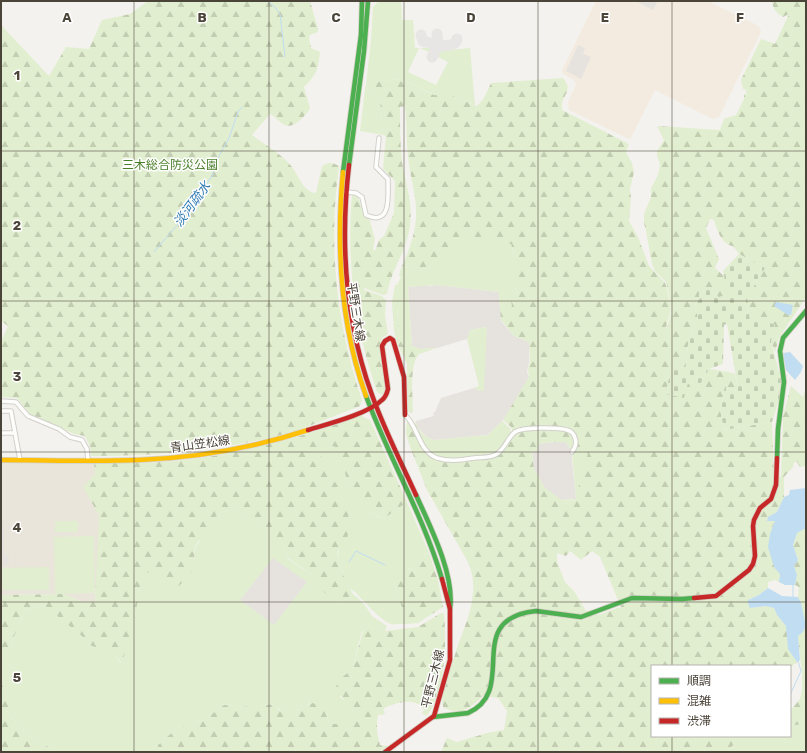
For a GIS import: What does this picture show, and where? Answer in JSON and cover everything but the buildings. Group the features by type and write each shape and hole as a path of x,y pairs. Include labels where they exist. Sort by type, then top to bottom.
{"main road":[{"name":"平野三木線","path":"362,1 361,32 341,191 339,245 341,285 349,334 356,364 370,407 433,548 450,609"},
{"name":"平野三木線","path":"368,1 365,43 346,192 344,246 349,302 363,370 376,404 438,548 446,574 452,605 450,609 450,660 433,718 423,723 385,752"},
{"path":"433,718 467,713 477,707 484,700 490,691 493,678 494,639 497,629 512,617 539,611 574,618 581,617 632,598 682,599 716,596 747,572 755,559 754,520 760,508 771,499 776,486 778,429 784,382 780,351 783,338 806,311"},
{"path":"376,404 384,399 388,393 382,346 387,340 392,338 404,377 405,415"},
{"name":"青山笠松線","path":"1,460 165,459 203,455 267,443 305,432 361,412 376,404"}],"street":[{"path":"346,192 356,194 362,198 366,215 371,217 380,217 385,214 387,208 388,179 376,167 379,138"},
{"path":"1,400 16,402 28,416 60,429 70,437 82,440 87,449 88,460"},
{"path":"1,411 11,411 20,460"},
{"path":"405,415 412,422 412,425 427,451 441,459 458,460 494,455 502,449 516,432 527,429 569,430 573,434 576,441 575,448 572,452"},
{"path":"1,433 15,433"}],"shaded area":[{"path":"596,1 708,1 759,26 761,32 719,117 713,119 655,90 631,138 629,139 569,110 568,102 576,85 574,80 563,74 562,70"},
{"path":"635,1 658,1 653,10"},
{"path":"578,45 585,48 583,54 591,57 581,79 566,71"},
{"path":"425,285 499,292 501,321 514,336 529,342 529,362 527,372 529,377 507,416 488,435 433,440 427,437 416,426 416,421 434,416 433,413 435,412 441,398 474,388 480,391 487,327 470,330 467,339 437,348 420,349 412,346 408,287"},
{"path":"566,442 571,450 576,499 560,500 545,488 534,469 532,452 537,451 539,444"},
{"path":"1,463 94,463 104,486 95,602 84,602 63,594 1,595"},
{"path":"1,525 4,525 4,555 9,555 9,565 1,565"},
{"path":"273,558 307,582 274,625 240,600"}],"green space":[{"name":"三木総合防災公園","path":"148,1 310,1 318,32 310,35 309,38 311,48 320,52 316,71 312,79 304,87 310,108 298,122 290,126 283,124 270,114 252,135 288,162 305,187 312,192 316,193 322,166 330,163 339,166 334,225 337,284 340,313 346,342 362,400 360,406 315,424 264,439 190,451 141,455 91,456 90,447 85,436 74,434 30,414 17,398 1,397 1,342 8,326 1,321 1,25 49,76 66,47 89,49 102,20 130,14"},
{"path":"401,1 402,20 413,20 415,48 419,48 408,72 436,85 448,62 438,57 440,51 470,48 475,105 450,95 435,95 401,79 380,81 366,85 373,7 378,2"},
{"path":"772,1 806,1 806,297 779,338 775,352 759,318 750,321 747,297 765,268 739,254 733,246 726,243 720,236 714,220 710,219 706,228 719,259 715,268 725,277 729,295 719,297 713,293 705,291 699,294 700,299 695,303 698,318 688,345 685,371 673,365 688,383 699,386 709,369 735,374 738,389 729,390 725,386 720,409 724,430 772,422 774,477 781,477 783,416 791,386 803,397 806,387 806,466 800,467 797,462 794,462 793,467 784,477 784,497 777,512 768,517 767,520 775,521 770,534 780,574 779,582 775,580 768,582 768,588 759,595 748,600 750,608 766,606 774,608 777,615 786,626 797,662 791,667 791,665 651,665 651,737 744,737 725,752 441,752 447,738 457,742 487,733 504,730 507,711 498,698 483,696 465,710 455,711 443,707 442,696 471,607 473,596 472,575 469,564 427,490 409,444 406,433 407,421 410,423 421,446 427,453 451,462 475,460 500,453 518,432 531,430 568,431 574,440 571,450 566,442 553,442 539,444 537,451 532,452 534,469 545,488 566,503 577,500 577,492 588,453 585,451 575,451 577,444 571,430 532,427 513,433 511,427 503,420 529,377 528,369 530,362 529,342 514,336 501,320 500,310 509,310 512,306 511,300 519,296 519,292 515,288 517,277 519,276 512,272 516,266 511,244 465,238 463,241 448,247 428,269 402,266 412,241 416,216 415,198 407,143 405,106 400,107 400,134 402,162 411,209 408,235 387,294 383,295 364,288 364,290 379,295 386,300 385,315 388,334 382,338 379,346 385,389 382,395 377,392 363,344 354,295 350,245 352,195 358,197 363,212 369,218 375,239 373,249 375,251 379,240 384,236 394,213 395,181 383,169 386,136 383,135 380,99 365,88 366,85 380,81 401,79 434,95 450,95 477,106 484,98 491,83 563,78 568,88 562,103 562,110 629,144 626,152 632,163 634,172 630,189 631,198 629,221 638,237 649,266 665,283 667,288 670,314 667,328 671,314 669,293 666,282 655,271 652,264 644,223 644,214 651,197 651,188 659,171 660,165 657,151 664,140 657,126 720,130 724,119 736,115 744,99 744,94 746,94 746,90 743,89 741,80 761,39 775,44 789,14 783,17 778,14 773,7","holes":["570,551 581,560 592,551 600,557 621,607 598,615 595,609 586,611 574,591 565,582 557,562 557,553 566,556"]},
{"path":"419,48 431,48 429,52"},
{"path":"365,88 380,99 383,135 360,131"},
{"path":"465,237 511,243 519,276 515,288 519,292 519,297 509,310 500,310 499,292 436,285 408,287 412,346 420,349 437,348 419,354 401,343 399,336 397,304 392,302 395,285 397,285 401,277 399,275 402,266 428,269 448,246 463,241"},
{"path":"739,254 765,268 747,297 750,321 759,318 775,325 771,341 781,379 780,397 772,422 724,430 720,409 725,386 729,390 738,389 727,324 724,325 723,364 709,369 699,386 688,383 684,398 665,394 673,364 685,371 688,345 698,318 695,302 700,299 699,294 705,291 705,289 708,289 718,297 728,295 723,271"},
{"path":"392,302 397,303 399,336 401,342 403,345 408,346 419,354 416,359 413,373 413,411 411,413 408,411 407,364 398,345 394,331"},
{"path":"487,327 484,391 480,391 474,388 479,386 467,339 470,330"},
{"path":"362,415 370,420 407,502 386,517 382,518 368,511 347,483 344,467 337,460 335,447 333,446 318,453 328,463 327,472 338,486 337,490 348,511 349,531 347,538 338,551 337,559 345,581 353,594 358,598 350,598 338,602 331,600 322,590 315,577 288,558 284,548 274,542 268,528 255,525 239,511 234,509 223,512 215,517 207,528 207,535 199,541 195,547 195,568 179,586 147,572 141,582 135,617 122,663 113,653 83,643 83,637 45,606 26,609 1,666 1,595 63,594 84,602 95,601 99,515 83,487 95,474 94,463 144,463 222,455 293,438"},
{"path":"416,421 416,424 422,432 433,440 488,435 502,421 510,428 511,434 501,448 493,454 478,457 451,459 435,455 429,451 422,442 414,426"},
{"path":"333,446 335,447 338,461 344,467 347,483 368,511 381,518 386,517 407,502 429,553 411,560 418,571 416,573 408,568 393,579 407,624 391,624 387,622 377,615 355,592 350,589 345,581 337,559 340,547 347,538 346,506 337,490 338,486 331,479 318,453"},
{"path":"575,451 585,451 588,452 588,455 577,492 577,500 566,503 560,500 576,499 572,453"},
{"path":"234,509 239,511 255,525 268,528 273,538 284,548 288,559 315,577 326,595 341,601 350,598 358,598 372,616 387,626 385,631 368,626 362,631 352,670 342,677 340,697 349,704 351,716 348,722 330,724 324,710 310,703 296,711 287,713 282,712 276,704 250,707 224,705 204,720 176,729 158,745 158,752 52,752 50,748 32,738 8,714 12,701 1,683 1,666 26,609 45,606 84,637 83,643 113,653 121,663 135,617 141,581 147,571 195,568 195,551 207,532 206,528 215,517 223,512"},
{"path":"55,521 78,521 78,532 55,532"},
{"path":"806,528 806,713 802,724 791,726 791,710 800,699 802,690 798,636 803,632 805,624 801,603 798,597 799,587 795,585 797,575 794,566 798,560 793,545 797,533"},
{"path":"94,536 95,593 55,594 54,537"},
{"path":"429,553 438,580 443,607 418,623 407,624 393,579 394,574 401,568 407,568 416,573 418,571 411,560"},
{"path":"49,567 49,590 1,590 1,568"},
{"path":"441,613 444,613 445,652 443,672 434,704 426,716 422,713 424,710 420,706 416,703 410,702 399,703 383,709 385,713 383,715 378,715 378,734 380,745 388,746 379,752 158,752 158,745 176,729 204,720 224,705 250,707 276,704 280,711 290,712 313,703 324,710 330,724 348,722 350,713 349,706 337,690 337,685 341,678 352,670 364,628 368,626 385,631 418,627"},
{"path":"1,683 12,701 8,714 32,738 50,748 52,752 1,752"},
{"path":"806,713 806,752 725,752 744,737 791,737 791,726 802,724"}],"water":[{"path":"776,302 793,305 791,315 788,315 774,306"},
{"path":"790,352 803,366 801,372 795,380 786,370 783,353"},
{"path":"806,488 806,528 797,533 793,545 798,560 794,566 797,575 795,585 785,585 779,582 780,574 774,567 768,547 770,534 775,521 767,521 768,517 777,512 784,497 789,495 790,490"},
{"path":"768,588 782,596 798,597 801,603 806,626 803,632 798,636 800,660 797,662 788,649 786,626 777,615 774,608 766,606 750,608 748,603 748,600 759,595"}],"waterway":[{"name":"淡河疏水","path":"267,1 274,6 280,14 285,57"},
{"name":"淡河疏水","path":"154,252 185,216 212,176 218,158 229,138 238,112 242,107"},
{"path":"349,562 356,551 385,565"},
{"path":"793,585 793,598"},
{"path":"791,693 801,671 798,661"}],"taxiway":[{"path":"432,57 438,45 437,34"},
{"path":"421,35 423,41 433,44 436,49"},
{"path":"437,47 452,45 457,39"}],"traffic: fast":[{"path":"343,172 361,35 362,1"},
{"path":"349,165 364,51 368,1"},
{"path":"777,458 778,429 784,382 780,351 783,338 806,311"},
{"path":"366,396 385,442 416,509 442,579"},
{"path":"416,495 445,566 451,596 450,609"},
{"path":"433,717 468,713 483,702 490,688 493,673 495,641 501,627 514,617 536,611 581,617 632,598 694,598"}],"traffic: slow":[{"path":"343,172 340,229 342,286 350,341 366,396"},
{"path":"1,460 121,461 181,457 245,447 308,430"}],"traffic: jam":[{"path":"349,165 346,194 345,253 350,310 363,367 372,395 387,433 416,495"},
{"path":"308,430 337,422 358,414 376,405 384,398 388,389 382,346 385,341 390,338 393,340 404,377 405,415"},
{"path":"694,598 716,596 749,570 753,564 755,556 754,520 760,508 771,499 776,485 777,458"},
{"path":"385,752 434,716 450,660 450,609 442,579"}]}
